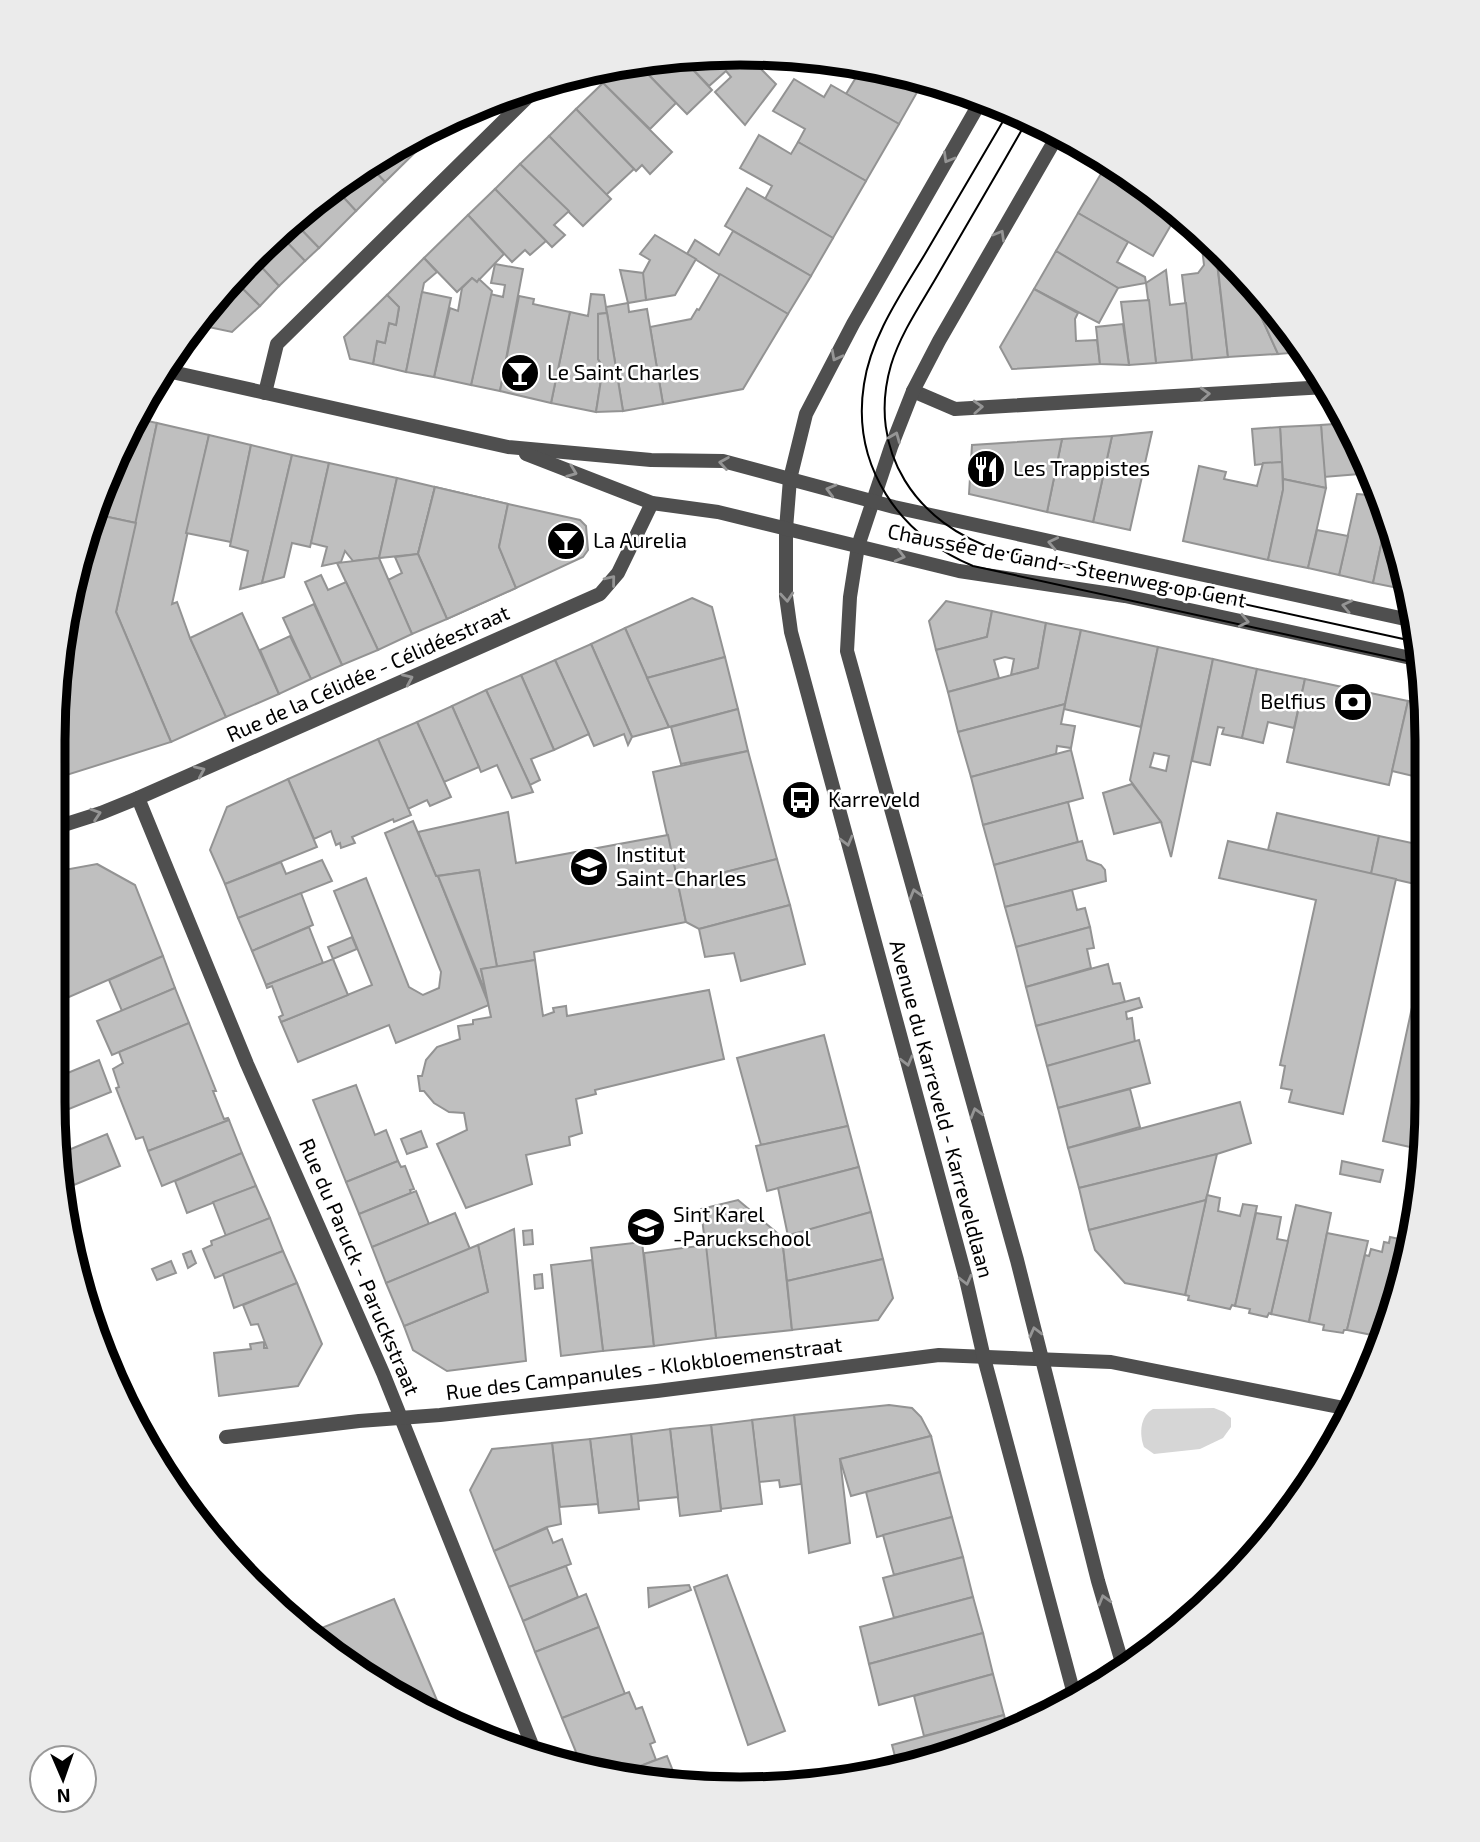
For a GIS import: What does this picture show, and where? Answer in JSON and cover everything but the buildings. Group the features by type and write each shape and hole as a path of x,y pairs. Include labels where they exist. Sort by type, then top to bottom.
{"street":[{"path":"265,393 277,344 524,101"},
{"name":"Avenue du Karreveld - Karreveldlaan","path":"977,108 853,324 806,414 790,479 786,528 786,596 791,632 1073,1690"},
{"name":"Avenue du Karreveld - Karreveldlaan","path":"1054,142 913,391 858,546 850,597 847,651 1017,1260 1098,1581 1121,1659"},
{"name":"Chaussée de Gand - Steenweg op Gent","path":"174,373 508,447 651,460 723,461 872,501 987,528 1404,619"},
{"path":"913,391 955,409 1316,388"},
{"name":"Chaussée de Gand - Steenweg op Gent","path":"508,447 652,503 718,512 959,571 1125,596 1410,658"},
{"name":"Rue de la Célidée - Célidéestraat","path":"65,824 138,798 600,594 618,573 652,503"},
{"name":"Rue du Paruck - Paruckstraat","path":"138,798 247,1064 383,1374 531,1744"},
{"name":"Rue des Campanules - Klokbloemenstraat","path":"226,1437 657,1391 939,1355 1111,1362 1342,1408"}],"shaded area":[{"path":"1214,1408 1231,1418 1231,1427 1223,1438 1200,1449 1154,1454 1144,1447 1142,1426 1145,1416 1153,1409"}],"tram line":[{"path":"1004,119 897,300 873,349 864,384 862,414 865,443 873,469 886,494 923,536 947,553 973,566 1410,662"},
{"path":"1023,127 913,317 891,365 885,397 886,427 893,455 905,480 922,503 944,523 969,538 998,550 1407,640"}],"place":[{"name":"Le Saint Charles","path":"520,373"},
{"name":"Les Trappistes","path":"986,469"},
{"name":"La Aurelia","path":"566,541"},
{"name":"Belfius","path":"1353,702"},
{"name":"Karreveld","path":"801,800"},
{"name":"Institut Saint-Charles","path":"589,867"},
{"name":"Sint Karel -Paruckschool","path":"646,1227"}]}
